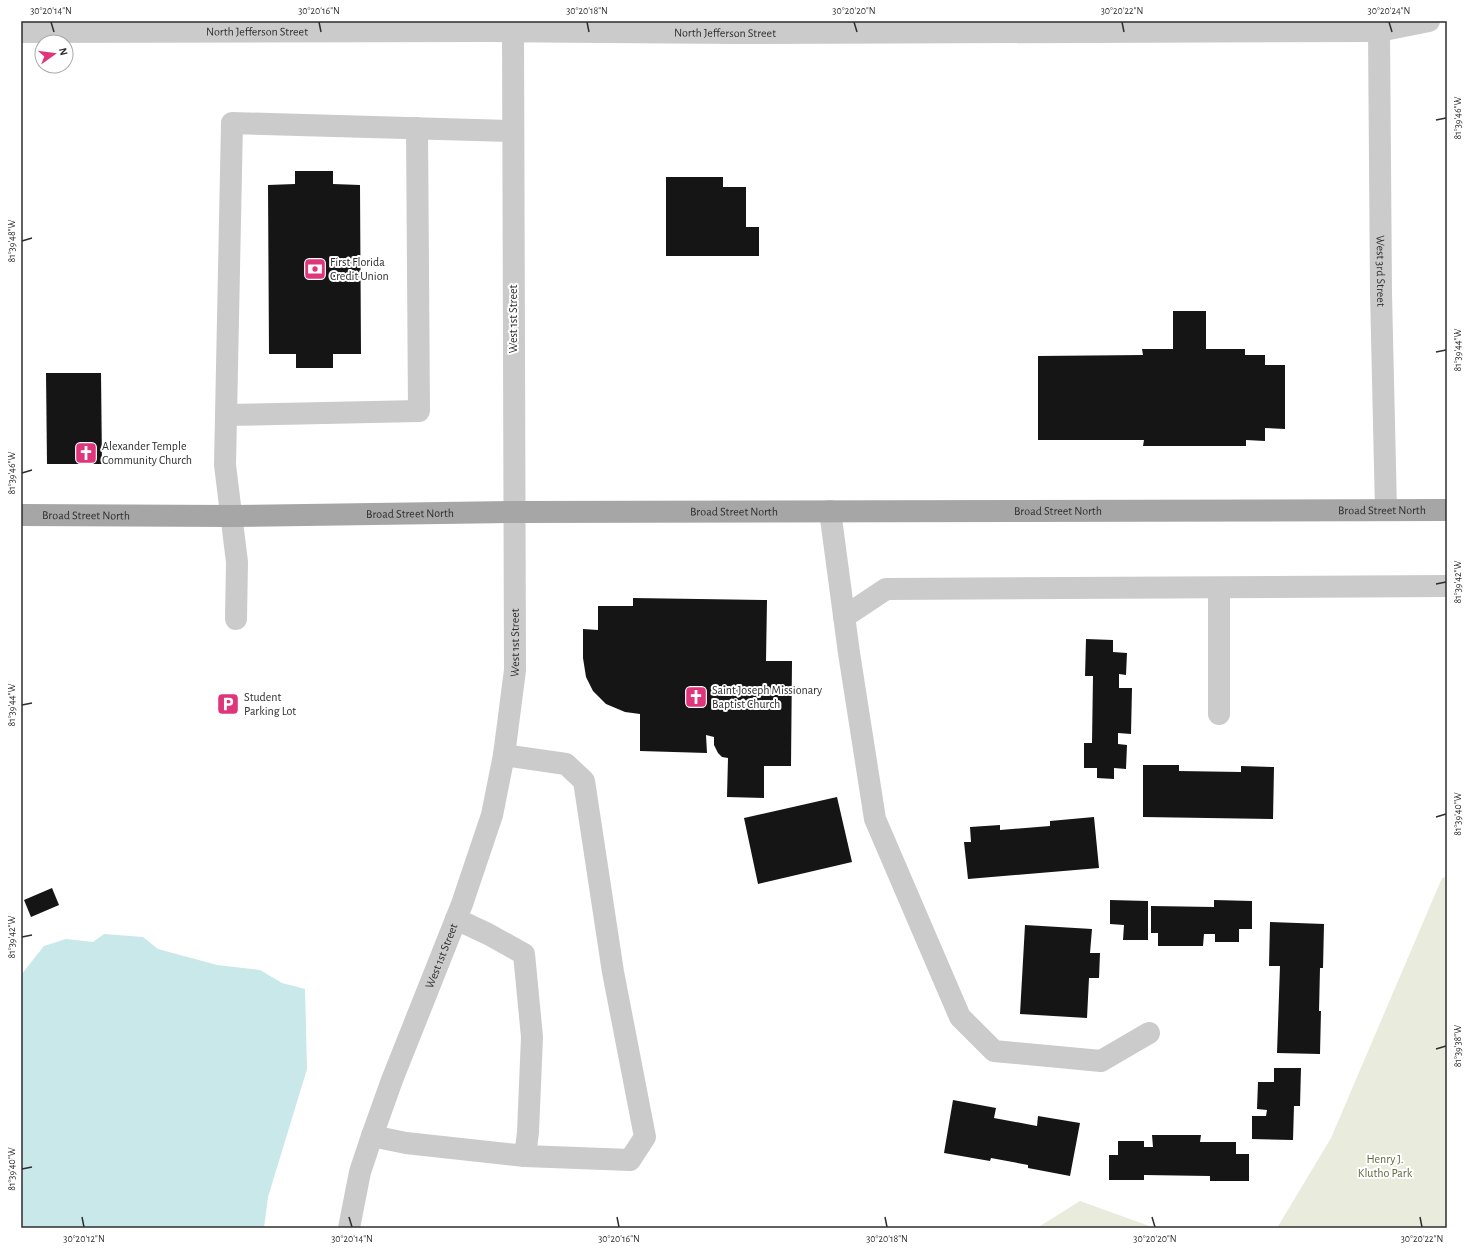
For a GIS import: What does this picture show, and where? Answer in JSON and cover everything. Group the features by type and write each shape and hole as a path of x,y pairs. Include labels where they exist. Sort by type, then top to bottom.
{"main road":[{"name":"Broad Street North","path":"21,515 231,516 514,512 1447,510"}],"street":[{"name":"North Jefferson Street","path":"21,32 97,26 513,31 737,27 1217,26 1379,31 1429,21"},
{"name":"West 1st Street","path":"349,1228 360,1172 372,1136 392,1080 456,919 492,815 504,755 515,670 512,131 513,31"},
{"name":"West 3rd Street","path":"1379,31 1386,510"},
{"path":"236,619 237,562 225,466 232,123 512,131"},
{"path":"226,415 419,411 417,128"},
{"path":"830,511 844,617 875,819 960,1017 994,1051 1101,1061 1149,1033"},
{"path":"844,617 886,589 1447,586"},
{"path":"1219,588 1219,714"},
{"path":"372,1136 406,1142 525,1156 630,1160 645,1137 613,972 584,781 566,764 504,755"},
{"path":"456,919 488,934 524,954 532,1037 528,1132 525,1156"}],"green space":[{"name":"Henry J. Klutho Park","path":"1447,877 1447,1228 1277,1228 1331,1138 1442,878"},
{"path":"1080,1201 1155,1228 1037,1228"}],"water":[{"path":"104,934 143,937 158,949 217,965 260,970 282,983 305,989 307,1069 268,1197 264,1228 21,1228 21,975 44,946 66,939 93,942"}],"building":[{"name":"First Florida Credit Union","path":"295,171 333,171 333,184 360,185 361,354 333,354 333,368 296,368 296,354 269,354 268,185 295,184"},
{"path":"666,177 723,177 723,187 746,187 746,227 759,227 759,256 666,256"},
{"path":"1173,311 1206,311 1206,349 1245,349 1245,355 1265,355 1265,365 1285,365 1285,429 1265,428 1265,441 1246,440 1246,446 1143,446 1144,440 1038,440 1038,356 1143,355 1142,349 1173,349"},
{"path":"46,373 101,373 102,464 47,464"},
{"name":"Saint Joseph Missionary Baptist Church","path":"633,598 767,600 766,661 792,661 791,766 764,766 764,798 727,797 728,758 722,757 718,753 714,745 714,737 706,735 707,753 640,751 640,714 625,712 606,704 593,691 586,677 583,658 583,629 598,630 598,606 633,606"},
{"path":"1086,639 1113,640 1113,652 1127,653 1126,675 1119,674 1119,688 1132,688 1131,734 1118,733 1118,744 1127,745 1126,769 1114,768 1114,779 1097,778 1097,768 1084,768 1084,743 1092,743 1093,676 1085,676"},
{"path":"1143,765 1179,765 1179,771 1241,772 1241,766 1274,767 1273,819 1143,817"},
{"path":"837,797 852,862 758,884 744,818"},
{"path":"1094,817 1099,868 968,879 964,842 971,842 970,827 1000,825 1000,830 1050,826 1050,821"},
{"path":"52,888 59,905 31,917 24,900"},
{"path":"1110,900 1148,901 1148,940 1123,940 1124,925 1110,924"},
{"path":"1214,900 1252,901 1252,929 1239,929 1239,942 1215,942 1215,934 1204,934 1203,946 1158,946 1158,933 1151,933 1151,906 1214,907"},
{"path":"1270,922 1324,924 1323,968 1320,968 1320,1054 1277,1053 1280,966 1269,966"},
{"path":"1025,925 1092,929 1090,953 1100,953 1099,978 1089,978 1087,1018 1020,1014"},
{"path":"1274,1068 1301,1068 1300,1106 1294,1106 1293,1140 1252,1139 1252,1116 1266,1116 1267,1110 1257,1109 1258,1082 1274,1082"},
{"path":"953,1100 996,1108 994,1118 1037,1126 1038,1116 1080,1123 1070,1176 1028,1168 1028,1165 991,1158 990,1161 944,1153"},
{"path":"1152,1135 1201,1135 1200,1142 1236,1142 1236,1154 1249,1154 1249,1181 1210,1181 1210,1176 1144,1175 1144,1180 1109,1180 1109,1155 1118,1155 1118,1141 1144,1141 1144,1147 1153,1147"}],"place":[{"name":"First Florida Credit Union","path":"315,269"},
{"name":"Alexander Temple Community Church","path":"86,453"},
{"name":"Saint Joseph Missionary Baptist Church","path":"696,697"},
{"name":"Student Parking Lot","path":"228,704"}]}
